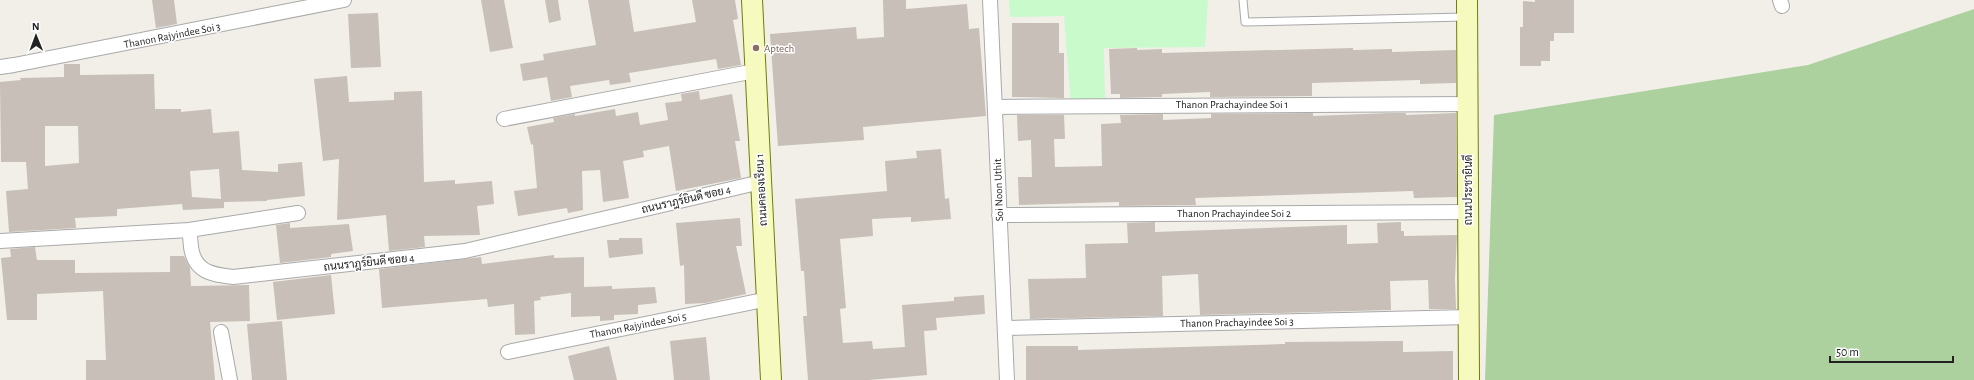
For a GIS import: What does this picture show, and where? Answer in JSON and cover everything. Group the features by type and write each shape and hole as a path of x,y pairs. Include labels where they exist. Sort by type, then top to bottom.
{"street":[{"name":"Thanon Rajyindee Soi 3","path":"0,67 14,66 344,0"},
{"name":"ถนนคลองเรียน 1","path":"752,0 771,380"},
{"name":"Soi Noon Uthit","path":"990,0 1007,380"},
{"name":"ถนนประชายินดี","path":"1467,8 1469,380"},
{"path":"504,119 755,72"},
{"name":"Thanon Prachayindee Soi 1","path":"995,107 1071,105 1468,104"},
{"name":"ถนนราฎร์ยินดี ซอย 4","path":"189,230 192,252 203,270 215,275 233,277 465,251 761,182"},
{"name":"Thanon Prachayindee Soi 2","path":"999,215 1468,212"},
{"path":"0,240 189,230 298,213"},
{"name":"Thanon Rajyindee Soi 5","path":"508,352 768,299"},
{"name":"Thanon Prachayindee Soi 3","path":"1005,328 1469,317"},
{"path":"221,332 230,380"}],"lane":[{"path":"1243,0 1246,22 1467,8"}],"green space":[{"path":"1009,0 1208,0 1205,47 1104,48 1105,98 1071,105 1064,16 1010,17"},
{"path":"1974,9 1974,380 1485,380 1494,115 1808,65"}],"building":[{"path":"152,0 174,0 177,24 156,28"},
{"path":"481,0 504,0 513,48 490,52"},
{"path":"545,0 558,0 561,20 549,23"},
{"path":"588,0 629,0 634,32 696,22 692,0 735,0 738,19 733,20 741,65 718,69 716,59 629,73 631,82 610,85 609,80 570,86 572,97 551,101 547,77 523,81 520,64 544,60 543,54 596,45"},
{"path":"883,0 906,0 906,9 967,4 969,29 979,28 986,116 863,127 864,140 778,146 770,34 856,27 857,39 884,37"},
{"path":"1535,0 1574,0 1574,33 1554,33 1554,41 1550,41 1550,61 1541,61 1541,66 1520,66 1520,27 1523,27 1523,1 1535,2"},
{"path":"378,13 381,67 351,68 348,14"},
{"path":"1012,23 1059,23 1059,53 1064,53 1064,98 1012,97"},
{"path":"1137,48 1137,50 1162,49 1162,53 1353,48 1353,50 1392,49 1392,52 1456,50 1456,83 1420,84 1420,80 1312,83 1312,96 1210,97 1210,92 1162,94 1162,97 1120,98 1120,94 1111,94 1109,49"},
{"path":"64,64 80,64 80,75 154,74 155,109 181,109 181,112 211,109 213,133 239,131 242,170 278,172 278,164 302,162 305,196 267,201 224,202 224,208 183,210 182,204 117,209 117,216 75,218 76,228 9,232 6,191 28,189 26,162 1,162 0,82 21,80 20,78 64,77","holes":["45,126 78,126 79,163 45,166","219,169 221,199 192,197 190,171"]},
{"path":"347,76 349,102 394,100 394,92 422,91 424,182 455,180 455,184 492,181 494,204 477,206 480,235 424,236 425,247 389,251 386,215 337,220 339,159 323,161 314,79"},
{"path":"699,91 700,100 732,94 740,141 735,141 741,178 676,191 669,146 643,151 644,157 623,161 629,198 603,202 600,170 582,171 583,210 568,213 567,208 518,216 514,191 537,188 533,144 531,145 527,127 554,122 553,118 615,109 616,116 638,112 640,125 668,120 665,103 682,101 681,94"},
{"path":"1313,113 1313,116 1390,113 1406,113 1406,115 1456,113 1457,197 1414,198 1413,191 1195,198 1196,205 1119,206 1119,202 1019,205 1018,177 1032,177 1031,140 1018,141 1017,115 1064,115 1065,139 1054,139 1055,167 1102,166 1101,124 1121,123 1120,115 1163,114 1163,120 1211,118 1211,114"},
{"path":"941,149 945,199 949,198 951,219 911,222 911,217 872,219 873,236 840,239 846,308 840,309 843,343 872,341 873,349 905,347 902,305 954,301 954,297 984,295 985,314 936,318 937,330 924,331 927,375 869,380 808,380 803,316 807,316 804,271 801,271 795,199 887,191 885,161 917,158 916,151"},
{"path":"740,218 742,246 736,246 746,294 706,303 685,304 684,265 680,266 676,223"},
{"path":"1155,222 1155,232 1347,225 1347,244 1378,243 1377,223 1401,222 1401,231 1404,231 1404,236 1457,235 1455,279 1456,309 1429,309 1428,280 1390,281 1391,310 1200,315 1198,274 1162,276 1163,316 1030,319 1028,279 1086,278 1085,244 1128,243 1127,223"},
{"path":"290,223 290,228 349,224 353,251 331,254 331,257 280,263 276,225"},
{"path":"619,238 642,238 643,254 609,258 607,240 619,240"},
{"path":"35,247 37,260 75,260 75,273 170,272 170,256 184,256 190,268 191,286 249,285 250,321 210,322 215,380 86,380 86,360 106,360 103,291 37,294 37,320 7,320 1,258 11,257 10,249"},
{"path":"554,255 554,258 584,257 584,287 612,286 612,289 655,287 657,303 638,305 638,314 614,315 614,320 600,321 600,316 571,317 571,293 540,297 541,300 534,301 535,334 515,335 514,304 488,307 487,299 382,308 379,269 481,257 482,264"},
{"path":"331,275 335,314 277,320 273,282"},
{"path":"282,321 287,380 252,380 247,324"},
{"path":"706,337 710,380 674,380 670,341"},
{"path":"1403,341 1403,352 1453,351 1453,380 1026,380 1026,346 1078,346 1078,350 1285,344 1285,342"},
{"path":"609,346 617,380 574,380 568,356"}],"place":[{"name":"Aptech","path":"756,48"}]}
